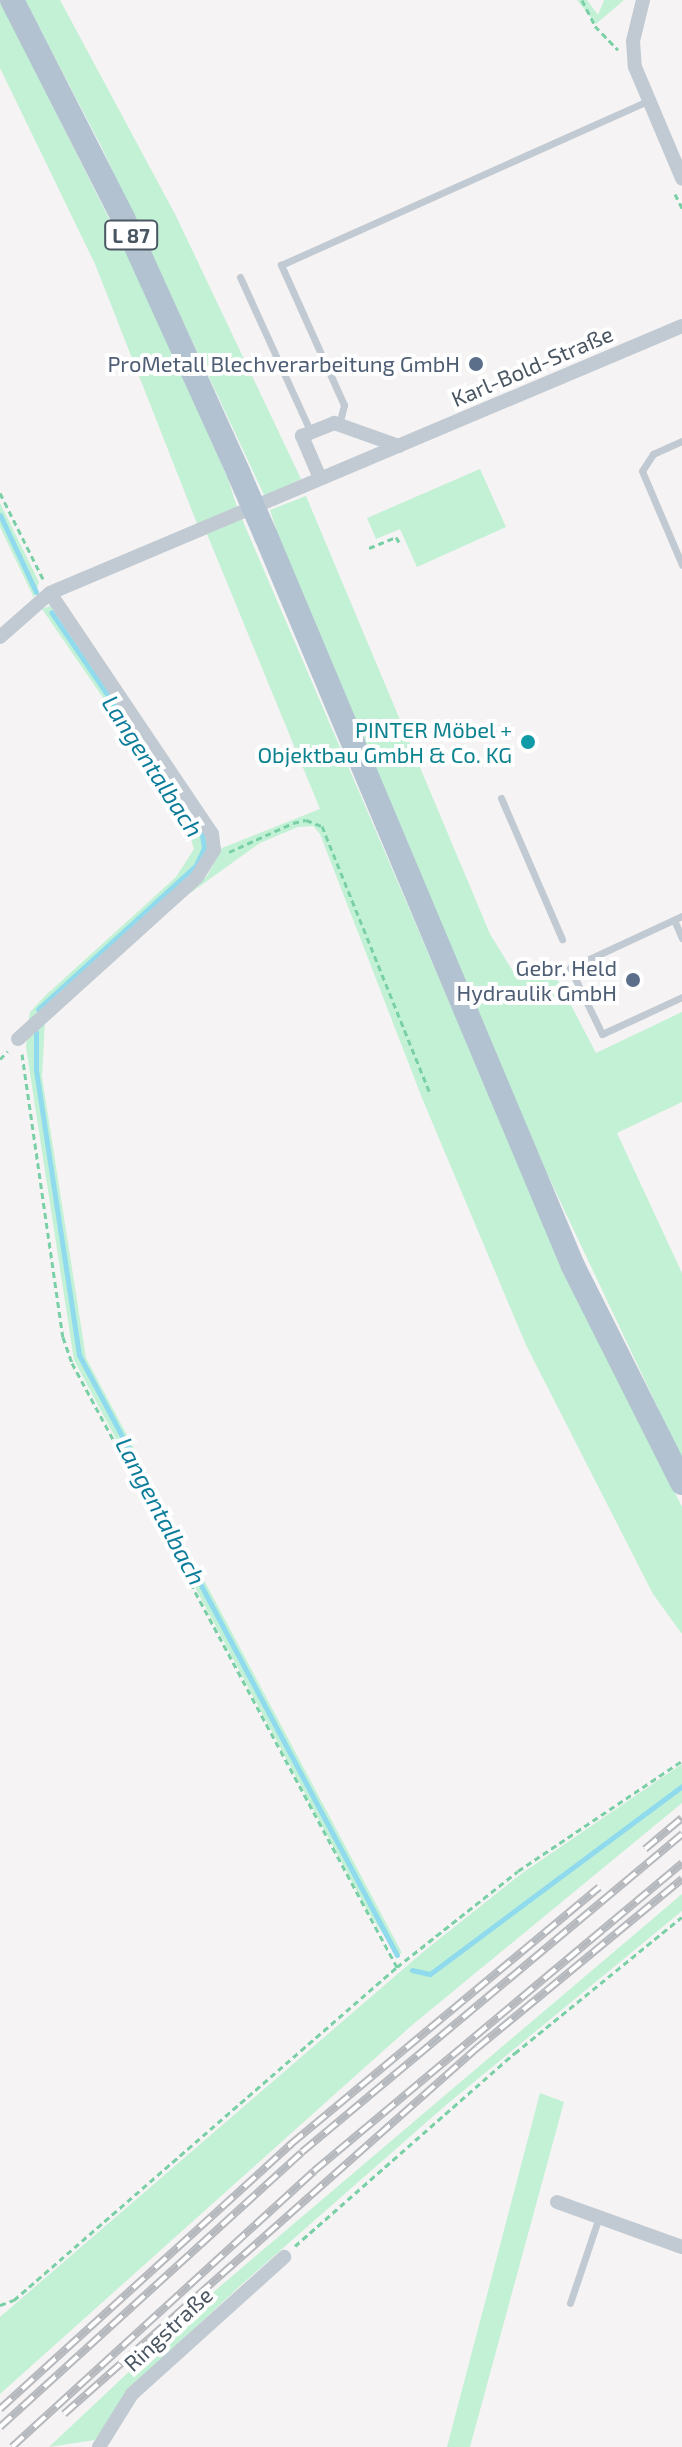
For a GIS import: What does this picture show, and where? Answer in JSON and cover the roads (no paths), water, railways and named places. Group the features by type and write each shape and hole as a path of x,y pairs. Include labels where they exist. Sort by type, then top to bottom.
{"main road":[{"name":"L 87","path":"12,0 123,218 239,474 573,1266 682,1483"}],"street":[{"path":"643,0 633,41 635,67 646,102 682,178"},
{"name":"Karl-Bold-Straße","path":"0,637 50,593 682,326"},
{"path":"320,478 302,436 339,425 399,446"},
{"path":"18,1039 209,864 212,834 50,593"},
{"path":"557,2202 682,2247"},
{"name":"Ringstraße","path":"99,2447 132,2394 284,2257"}],"lane":[{"path":"339,425 344,405 281,265 646,102"},
{"path":"240,277 311,433"},
{"path":"682,441 653,454 642,471 682,565"},
{"path":"501,798 562,939"},
{"path":"682,938 678,918 570,968 602,1034 682,997"},
{"path":"570,2303 599,2217"}],"waterway":[{"name":"Langentalbach","path":"0,515 36,592"},
{"name":"Langentalbach","path":"38,1009 196,865 204,848 202,834 51,612"},
{"name":"Langentalbach","path":"36,1032 36,1070 79,1355 397,1955"},
{"name":"Langentalbach","path":"412,1970 430,1974 682,1786"}],"railway":[{"path":"645,1849 682,1818"},
{"path":"0,2427 302,2152 682,1834"},
{"path":"12,2447 314,2171 682,1863"},
{"path":"64,2414 477,2048 682,1879"},
{"path":"0,2409 291,2144 599,1887"}],"place":[{"name":"ProMetall Blechverarbeitung GmbH","path":"476,364"},
{"name":"PINTER Möbel + Objektbau GmbH & Co. KG","path":"528,742"},
{"name":"Gebr. Held Hydraulik GmbH","path":"633,980"}]}
